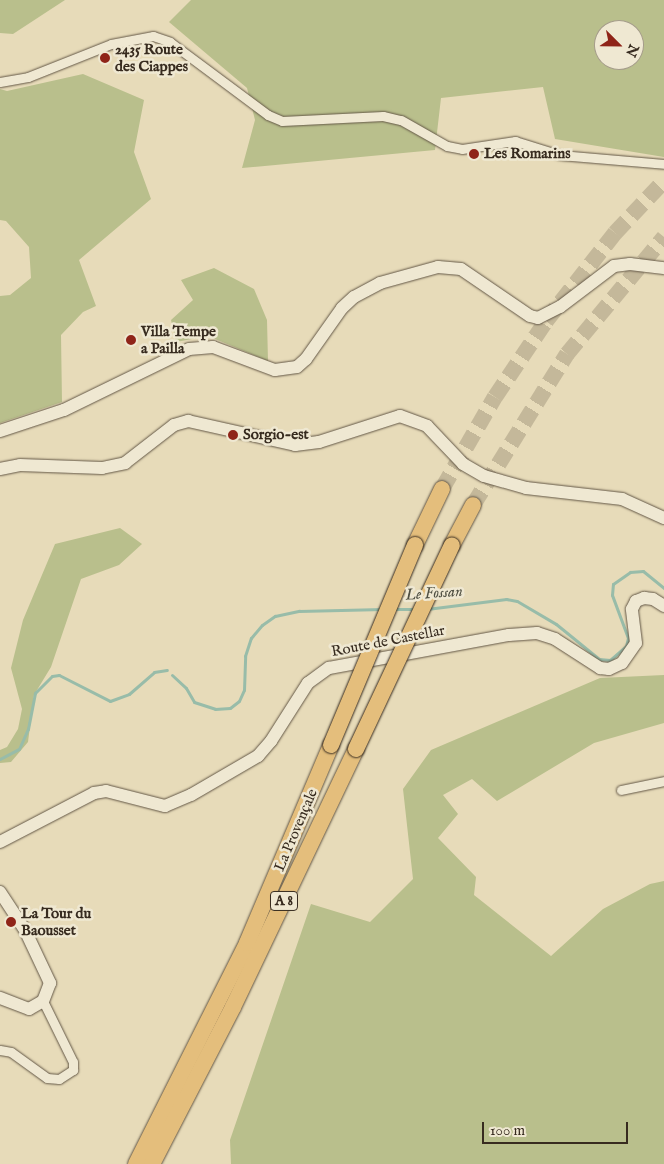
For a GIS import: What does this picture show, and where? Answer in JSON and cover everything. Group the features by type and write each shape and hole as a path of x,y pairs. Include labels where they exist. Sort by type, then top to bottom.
{"highway":[{"name":"La Provençale","path":"136,1164 204,1050 247,943 415,545 442,489"},
{"name":"La Provençale","path":"152,1164 204,1050 356,749 452,545 473,505"}],"street":[{"path":"0,82 28,77 111,44 153,36 170,42 268,115 282,121 383,116 401,120 447,146 462,149 515,141 560,155 664,164"},
{"path":"0,431 64,410 189,349 213,347 275,370 297,366 306,359 342,308 354,297 380,283 438,267 461,269 538,318 560,307 614,266 630,264 664,268"},
{"path":"0,469 20,465 102,468 125,464 174,425 188,421 295,445 319,442 400,416 427,426 463,464 484,476 526,488 622,499 664,518"},
{"name":"Route de Castellar","path":"0,842 94,792 106,791 165,806 190,795 258,756 272,741 308,682 329,668 499,637 537,633 555,639 600,668 609,669 622,663 636,643 632,609 636,601 644,598 653,599 664,606"},
{"path":"621,790 664,781"},
{"path":"0,892 45,968 50,983 44,1001 29,1009 0,998"},
{"path":"0,1050 11,1052 47,1078 59,1079 73,1070 73,1062 44,1001"}],"green space":[{"path":"0,0 65,0 13,34 0,33"},
{"path":"191,0 664,0 664,157 555,139 543,87 441,98 435,150 242,168 255,120 247,88 169,22"},
{"path":"83,74 144,100 134,152 151,199 79,260 96,306 83,312 61,335 62,402 0,423 0,296 10,295 31,278 29,247 6,221 0,220 0,89 7,91"},
{"path":"214,268 254,289 267,320 268,361 208,336 176,342 171,320 193,300 181,280"},
{"path":"120,528 142,544 119,565 81,579 51,667 34,695 28,742 11,762 0,763 0,750 7,747 18,729 22,709 11,668 23,620 55,544"},
{"path":"664,675 664,723 594,743 497,801 472,779 443,795 458,814 438,838 476,877 474,895 551,956 603,909 650,884 664,881 664,1164 231,1164 230,1140 311,904 370,922 413,879 403,789 431,750 600,678"}],"waterway":[{"name":"Le Fossan","path":"427,609 506,599 517,601 556,624 599,659 610,660 626,646 628,638 612,595 613,584 630,572 643,571 664,588"},
{"name":"Le Fossan","path":"172,675 186,688 194,702 215,709 230,708 239,701 244,690 245,656 251,638 262,625 275,616 299,611 383,609"},
{"name":"Le Fossan","path":"394,609 415,609"},
{"name":"Le Fossan","path":"0,759 19,749 28,729 35,693 52,676 59,675 110,701 129,694 154,672 167,670"}],"tunnel":[{"path":"442,489 495,397 546,321 615,233 664,181"},
{"path":"473,505 567,354 664,237"}],"place":[{"name":"2435 Route des Ciappes","path":"105,58"},
{"name":"Les Romarins","path":"474,154"},
{"name":"Villa Tempe a Pailla","path":"131,340"},
{"name":"Sorgio-est","path":"233,435"},
{"name":"La Tour du Baousset","path":"11,922"}]}
